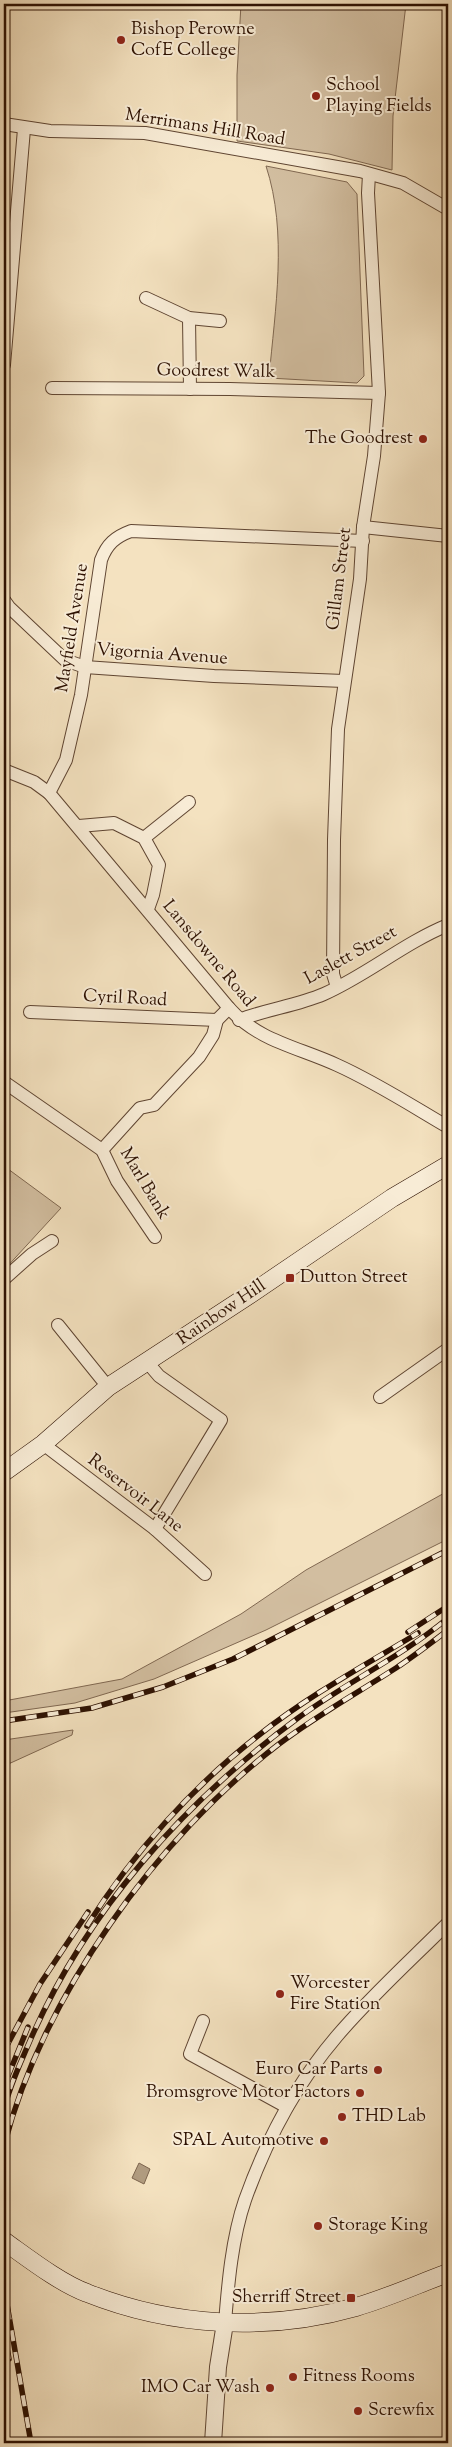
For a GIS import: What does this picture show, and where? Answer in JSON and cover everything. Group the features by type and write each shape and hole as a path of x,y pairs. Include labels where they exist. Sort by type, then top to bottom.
{"main road":[{"name":"Rainbow Hill","path":"4,1472 42,1444 108,1387 392,1198 448,1166"},
{"path":"4,2241 86,2293 146,2312 224,2323 272,2323 356,2307 448,2273"}],"street":[{"name":"Merrimans Hill Road","path":"4,124 24,129 145,133 369,174 403,184 448,209"},
{"path":"4,365 24,129"},
{"name":"Gillam Street","path":"337,988 333,974 334,840 338,729 360,579 379,393 368,193 369,174"},
{"path":"146,298 190,318 220,321"},
{"path":"190,318 190,389"},
{"name":"Goodrest Walk","path":"52,388 379,393"},
{"path":"364,527 448,536"},
{"name":"Mayfield Avenue","path":"50,793 66,760 81,695 101,560 106,548 117,536 131,531 363,541"},
{"name":"Vigornia Avenue","path":"4,600 66,660 85,667 214,676 344,681"},
{"name":"Lansdowne Road","path":"4,770 34,782 50,793 239,1020 261,1035 337,1065 448,1127"},
{"path":"144,838 189,802"},
{"path":"79,826 114,823 144,838 159,865 148,909"},
{"name":"Laslett Street","path":"239,1020 259,1012 301,1004 337,988 420,937 448,925"},
{"path":"4,1082 102,1150 140,1108 154,1105 199,1058 213,1035 217,1020 229,1008"},
{"name":"Cyril Road","path":"30,1012 217,1020"},
{"name":"Marl Bank","path":"102,1150 117,1182 156,1237"},
{"path":"4,1280 32,1254 52,1240"},
{"path":"58,1325 108,1387"},
{"path":"380,1397 448,1349"},
{"path":"147,1362 159,1376 221,1420 155,1529"},
{"name":"Reservoir Lane","path":"42,1444 155,1529 204,1574"},
{"path":"213,2443 218,2367 230,2270 244,2202 287,2107 312,2068 349,2022 448,1923"},
{"path":"203,2021 190,2054 287,2107"}],"shaded area":[{"name":"School Playing Fields","path":"241,4 406,4 393,116 392,170 329,154 237,141 237,75"},
{"path":"266,166 347,182 357,194 364,376 357,383 269,378 278,271 278,244 273,192"},
{"path":"4,1166 61,1208 4,1270"},
{"path":"448,1491 448,1539 266,1630 154,1679 75,1703 4,1713 4,1701 122,1679 241,1614 306,1570"},
{"path":"73,1730 72,1735 4,1766 4,1740"},
{"path":"139,2163 150,2169 144,2184 132,2178"}],"railway":[{"path":"4,1721 92,1708 163,1687 233,1659 448,1550"},
{"path":"408,1632 448,1606"},
{"path":"4,2110 18,2067 29,2043 52,1995 79,1949 109,1905 142,1863 178,1823 216,1786 298,1718 412,1645 448,1618"},
{"path":"4,2146 22,2090 46,2034 76,1978 110,1924 148,1873 190,1825 234,1782 279,1744 322,1714 396,1668 448,1630"},
{"path":"87,1926 123,1873 165,1823 187,1799 234,1755 297,1707 418,1633"},
{"path":"4,2051 40,1984 88,1912"},
{"path":"8,2076 28,2027"},
{"path":"4,2287 31,2443"},
{"path":"4,2332 9,2359"}],"place":[{"name":"Bishop Perowne CofE College","path":"121,40"},
{"name":"School Playing Fields","path":"316,96"},
{"name":"The Goodrest","path":"423,439"},
{"name":"Dutton Street","path":"290,1278"},
{"name":"Worcester Fire Station","path":"280,1994"},
{"name":"Euro Car Parts","path":"378,2070"},
{"name":"Bromsgrove Motor Factors","path":"360,2093"},
{"name":"THD Lab","path":"342,2117"},
{"name":"SPAL Automotive","path":"324,2141"},
{"name":"Storage King","path":"318,2226"},
{"name":"Sherriff Street","path":"351,2298"},
{"name":"Fitness Rooms","path":"293,2377"},
{"name":"IMO Car Wash","path":"270,2388"},
{"name":"Screwfix","path":"358,2411"}]}
